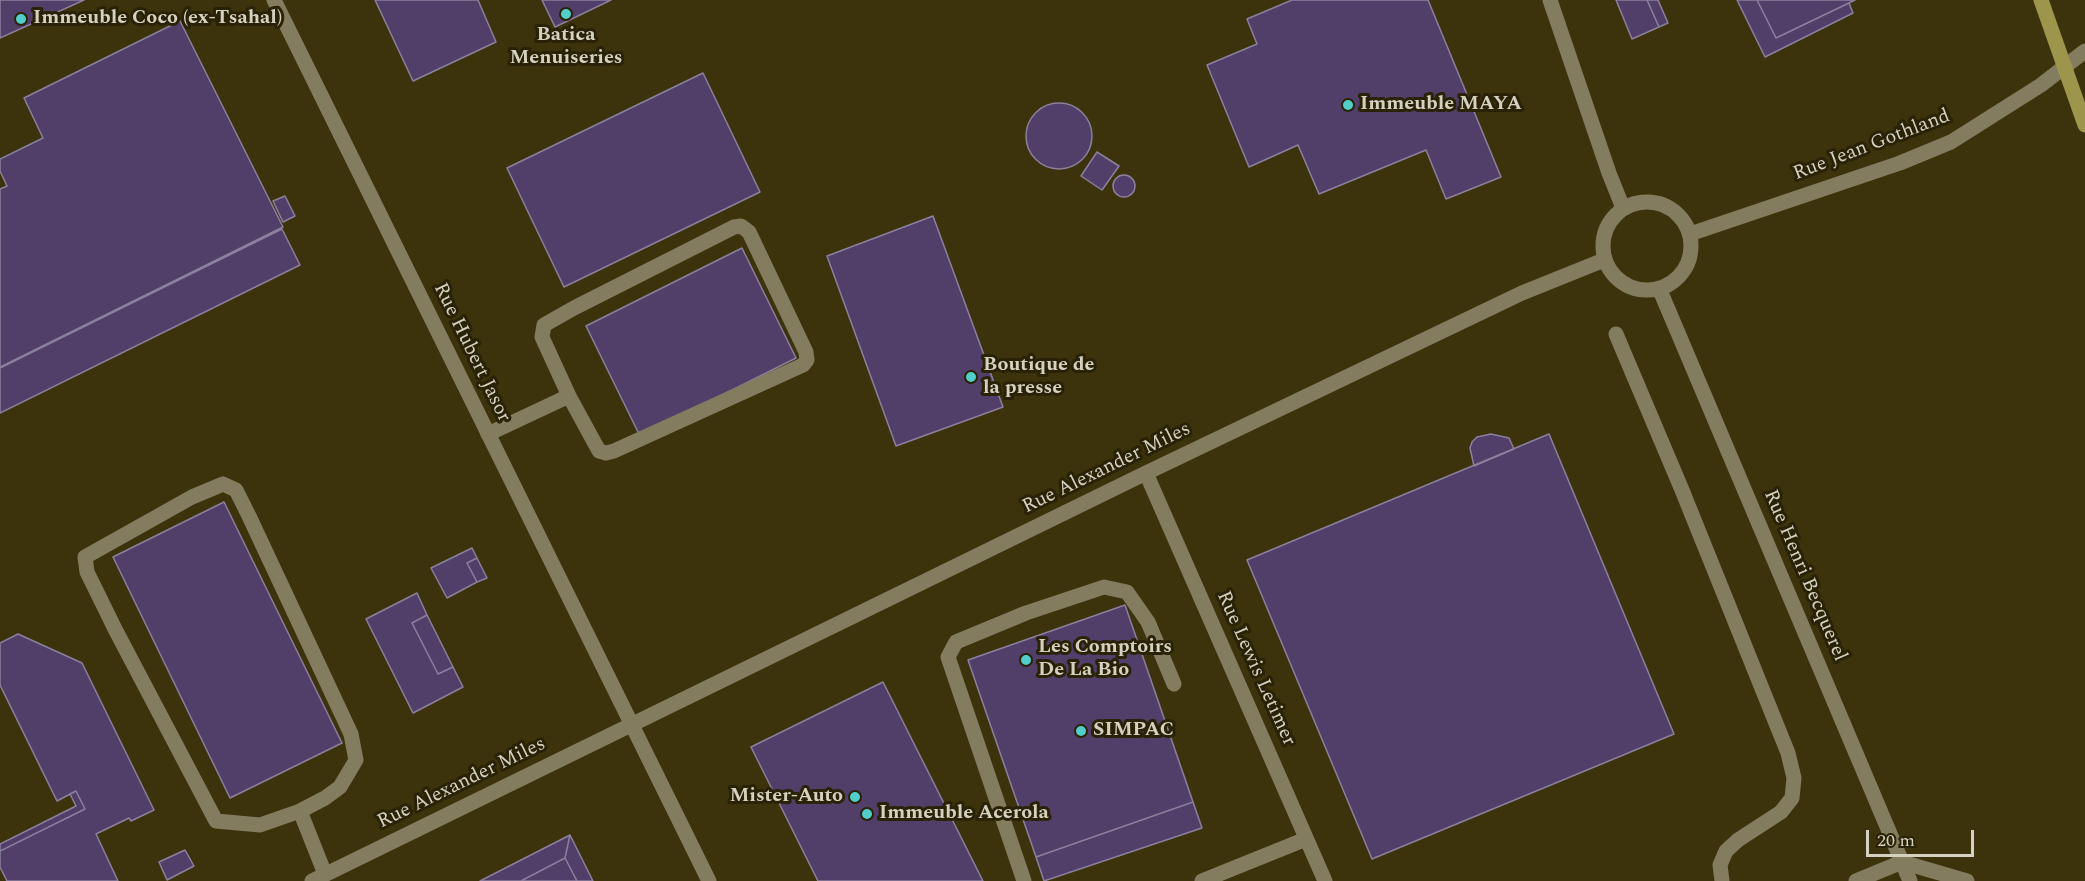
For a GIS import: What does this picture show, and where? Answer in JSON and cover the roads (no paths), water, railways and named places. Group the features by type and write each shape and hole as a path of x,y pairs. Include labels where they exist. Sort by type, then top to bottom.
{"main road":[{"path":"2041,0 2085,125"}],"street":[{"name":"Rue Hubert Jasor","path":"274,0 632,724"},
{"path":"1550,0 1623,208"},
{"name":"Rue Jean Gothland","path":"1690,234 1900,163 1951,142 2041,85 2085,51"},
{"path":"1650,201 1663,204 1684,221 1690,234 1691,248 1682,273 1672,282 1659,288 1646,290 1620,281 1604,260 1602,245 1605,230 1612,218 1623,208 1636,202 1650,201"},
{"path":"734,227 746,227 806,352 808,357 803,365 606,453 599,451 594,445 569,396 542,337 544,325 734,227"},
{"name":"Rue Alexander Miles","path":"318,877 1146,473 1522,293 1604,260"},
{"name":"Rue Henri Becquerel","path":"1659,288 1910,881"},
{"path":"1616,334 1788,753 1794,778 1792,798 1781,812 1738,840 1726,851 1720,866 1722,881"},
{"path":"488,434 569,396"},
{"name":"Rue Lewis Letimer","path":"1146,473 1325,881"},
{"path":"223,484 236,490 245,507 351,734 356,760 340,787 300,812 260,825 216,821 87,572 85,557 192,497 223,484"},
{"path":"1024,881 948,657 956,642 1026,613 1104,587 1127,592 1138,607 1148,622 1174,684"},
{"path":"632,724 709,881"},
{"path":"300,812 318,877"},
{"path":"1202,881 1306,839"},
{"path":"1856,881 1902,862 1967,881"}],"place":[{"name":"Batica Menuiseries","path":"566,14"},
{"name":"Immeuble Coco (ex-Tsahal)","path":"21,19"},
{"name":"Immeuble MAYA","path":"1348,105"},
{"name":"Boutique de la presse","path":"971,377"},
{"name":"Les Comptoirs De La Bio","path":"1026,660"},
{"name":"SIMPAC","path":"1081,731"},
{"name":"Mister-Auto","path":"855,797"},
{"name":"Immeuble Acerola","path":"867,814"}]}
